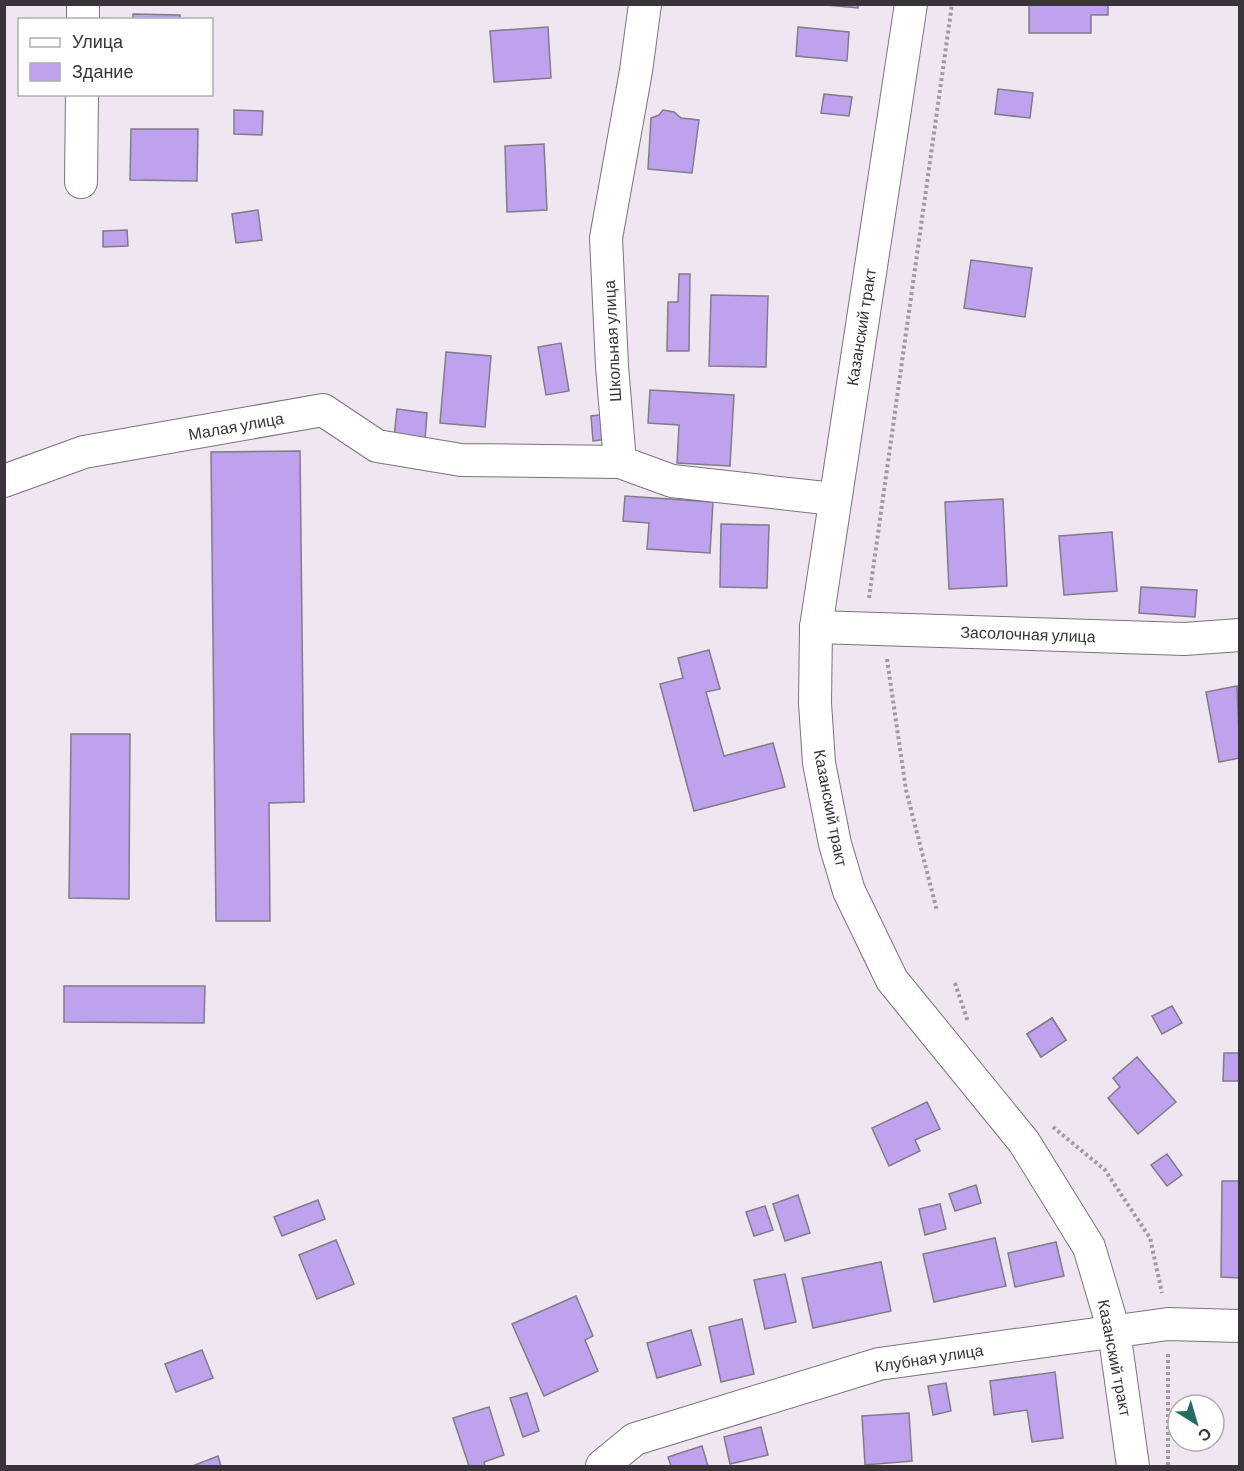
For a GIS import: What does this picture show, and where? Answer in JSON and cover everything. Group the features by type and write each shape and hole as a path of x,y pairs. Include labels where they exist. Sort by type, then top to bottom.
{"street":[{"name":"Школьная улица","path":"620,462 612,366 606,238 636,71 645,4"},
{"name":"Казанский тракт","path":"911,4 816,627 815,703 819,763 835,844 849,891 892,980 1024,1142 1089,1247 1113,1331 1133,1467"},
{"path":"81,182 82,96"},
{"name":"Малая улица","path":"4,480 84,452 323,410 377,446 460,460 620,462"},
{"path":"620,462 672,481 834,499"},
{"name":"Засолочная улица","path":"816,627 1184,639 1239,635"},
{"name":"Клубная улица","path":"602,1467 635,1439 879,1364 1168,1324 1239,1326"}],"path":[{"path":"937,911 906,790 883,630 869,598 952,4"},
{"path":"956,983 960,1002"}],"building":[{"path":"816,4 858,4 858,8"},
{"path":"1029,4 1108,4 1108,15 1091,15 1091,33 1029,33"},
{"path":"133,14 180,15 180,18 133,18"},
{"path":"548,27 551,78 494,82 490,31"},
{"path":"798,27 849,32 847,61 796,56"},
{"path":"998,89 1033,93 1030,118 995,114"},
{"path":"824,94 852,97 849,116 821,113"},
{"path":"234,110 263,111 262,135 234,134"},
{"path":"663,110 674,112 681,118 699,120 692,173 648,169 651,118 659,115"},
{"path":"131,129 198,129 197,181 130,180"},
{"path":"544,144 547,210 507,212 505,146"},
{"path":"258,210 262,240 236,243 232,214"},
{"path":"127,230 128,246 103,247 103,231"},
{"path":"971,260 1032,268 1025,317 964,308"},
{"path":"679,274 690,274 689,351 667,351 668,302 678,302"},
{"path":"711,295 768,296 766,367 709,366"},
{"path":"561,343 569,391 546,395 538,347"},
{"path":"446,352 491,356 485,427 440,423"},
{"path":"650,390 734,395 730,466 677,463 679,425 648,423"},
{"path":"397,409 427,413 425,441 394,437"},
{"path":"608,414 610,439 593,441 591,416"},
{"path":"300,451 304,802 269,803 270,921 216,921 211,452"},
{"path":"625,496 713,502 710,553 647,549 649,523 623,521"},
{"path":"1003,499 1007,586 949,589 945,502"},
{"path":"721,524 769,525 767,588 720,587"},
{"path":"1112,532 1117,591 1064,595 1059,536"},
{"path":"1141,587 1197,590 1195,617 1139,613"},
{"path":"709,650 720,689 706,692 724,756 773,743 785,787 694,811 660,684 683,678 678,658"},
{"path":"1237,686 1240,758 1219,762 1206,692"},
{"path":"71,734 130,734 129,899 69,898"},
{"path":"64,986 205,986 204,1023 64,1022"},
{"path":"1172,1006 1182,1023 1162,1034 1152,1016"},
{"path":"1052,1018 1066,1040 1041,1057 1027,1034"},
{"path":"1052,1018 1066,1040 1041,1057 1027,1034"},
{"path":"1224,1053 1240,1053 1240,1081 1223,1081"},
{"path":"1137,1057 1176,1102 1138,1134 1108,1098 1120,1087 1113,1078"},
{"path":"927,1102 940,1129 915,1140 920,1151 889,1166 872,1128"},
{"path":"1167,1154 1182,1175 1167,1186 1151,1165"},
{"path":"1222,1181 1240,1181 1240,1278 1221,1277"},
{"path":"976,1185 981,1203 955,1211 949,1194"},
{"path":"798,1195 810,1233 785,1241 773,1204"},
{"path":"318,1200 325,1219 282,1236 274,1217"},
{"path":"940,1204 946,1229 925,1235 919,1209"},
{"path":"765,1206 773,1230 754,1236 746,1212"},
{"path":"995,1238 1006,1286 934,1302 923,1254"},
{"path":"336,1240 354,1284 317,1299 299,1255"},
{"path":"1056,1242 1064,1276 1015,1287 1008,1253"},
{"path":"881,1262 891,1311 813,1328 802,1278"},
{"path":"785,1274 796,1322 765,1329 754,1280"},
{"path":"576,1296 593,1336 585,1340 598,1371 544,1396 512,1324"},
{"path":"742,1319 754,1374 721,1382 709,1327"},
{"path":"691,1330 701,1365 657,1378 647,1343"},
{"path":"202,1350 213,1378 176,1392 165,1364"},
{"path":"1055,1372 1063,1438 1032,1442 1027,1410 994,1415 990,1381"},
{"path":"946,1383 951,1411 933,1415 928,1386"},
{"path":"527,1393 539,1431 523,1437 510,1398"},
{"path":"489,1407 504,1455 484,1462 485,1466 469,1466 453,1418"},
{"path":"909,1413 912,1461 865,1465 862,1416"},
{"path":"761,1427 768,1455 730,1464 724,1437"},
{"path":"702,1446 708,1466 671,1466 668,1457"},
{"path":"218,1456 221,1466 195,1465"}]}
